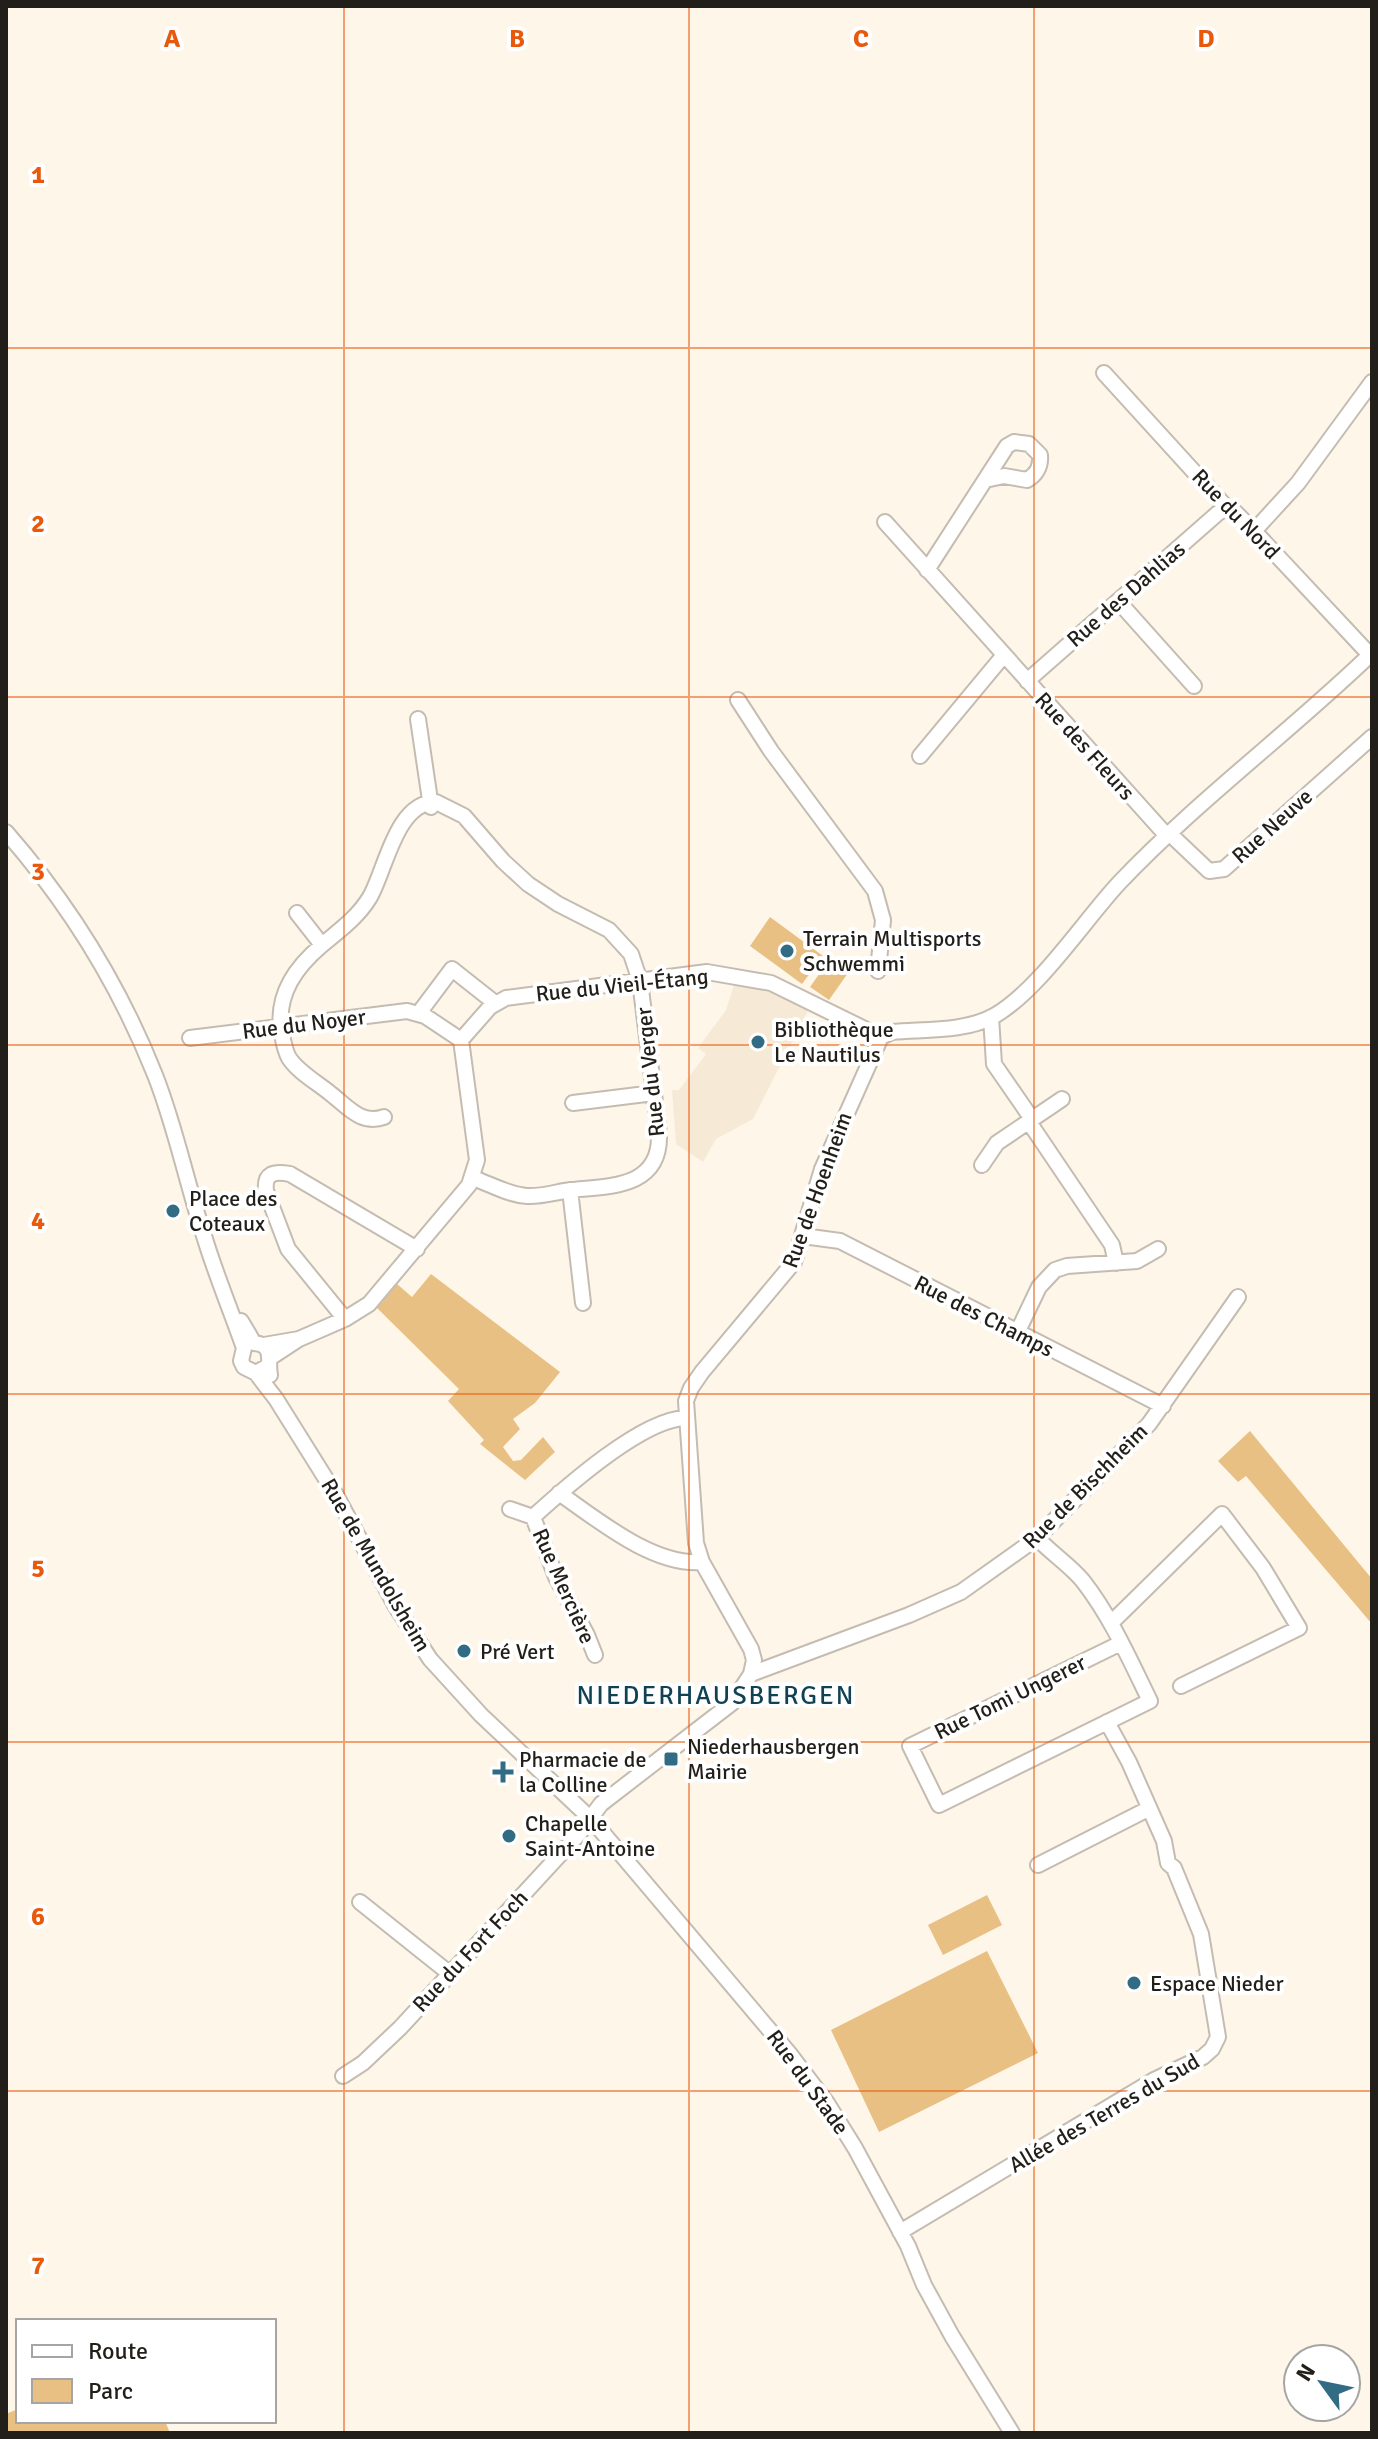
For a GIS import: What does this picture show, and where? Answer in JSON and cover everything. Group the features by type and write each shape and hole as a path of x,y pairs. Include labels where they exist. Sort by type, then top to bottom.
{"street":[{"name":"Rue du Nord","path":"1104,373 1227,508 1254,531 1371,654"},
{"path":"1254,531 1298,483 1372,382"},
{"path":"927,570 985,480"},
{"name":"Rue des Dahlias","path":"1027,681 1227,508"},
{"name":"Rue des Fleurs","path":"885,522 1168,835"},
{"path":"1118,601 1194,686"},
{"path":"881,1037 892,1032 964,1025 991,1017 1023,993 1120,882 1168,835 1371,654"},
{"path":"920,756 1004,655"},
{"path":"738,700 778,762 875,891 883,920 878,971"},
{"path":"384,1117 375,1120 358,1116 297,1067 286,1051 281,1027 282,1002 287,987 301,966 354,918 369,899 399,828 411,813 430,805 418,719"},
{"name":"Rue Neuve","path":"1168,835 1209,871 1224,869 1372,737"},
{"name":"Rue du Verger","path":"430,805 448,807 470,822 503,861 528,884 614,934 631,954 640,981 654,1093 659,1143 650,1166 633,1181 525,1196 473,1178"},
{"name":"Rue de Mundolsheim","path":"6,832 68,913 115,988 163,1097 205,1239 230,1304 259,1355 276,1399 336,1495 405,1622 430,1659 474,1708 592,1820"},
{"path":"297,913 322,945"},
{"path":"259,1355 345,1319 369,1304 473,1178 477,1160 461,1040 419,1013 452,969 495,1003 461,1040"},
{"name":"Rue du Vieil-Étang","path":"495,1003 506,998 707,972 749,978 787,990 881,1037"},
{"name":"Rue du Noyer","path":"190,1038 407,1011 419,1013"},
{"path":"991,1017 994,1064 1112,1245 1116,1263"},
{"name":"Rue de Hoenheim","path":"751,1674 754,1660 751,1649 702,1562 694,1533 686,1401 695,1381 786,1275 798,1255 822,1169 881,1037"},
{"path":"573,1103 654,1093"},
{"path":"982,1165 997,1143 1062,1099"},
{"path":"345,1319 288,1249 280,1233 265,1182 274,1173 290,1174 315,1187 417,1249"},
{"path":"570,1190 583,1303"},
{"name":"Rue des Champs","path":"803,1236 840,1241 1163,1406"},
{"path":"1017,1333 1039,1287 1055,1270 1067,1266 1137,1261 1158,1249"},
{"name":"Rue de Bischheim","path":"751,1674 909,1615 961,1592 1037,1538 1130,1446 1163,1406 1238,1297"},
{"name":"Rue Mercière","path":"533,1517 583,1472 662,1422 685,1418"},
{"path":"559,1493 600,1522 656,1554 682,1563 702,1562"},
{"name":"Rue Mercière","path":"510,1509 533,1517 556,1577 595,1655"},
{"path":"1111,1623 1222,1514 1263,1568 1299,1628 1181,1686"},
{"path":"1037,1538 1081,1579 1121,1643"},
{"name":"Rue Tomi Ungerer","path":"1121,1643 1150,1701 939,1805 910,1746 1121,1643"},
{"path":"592,1820 601,1804 732,1703 751,1674"},
{"name":"Allée des Terres du Sud","path":"900,2232 1121,2099 1203,2057 1218,2037 1201,1934 1174,1868 1168,1863 1164,1841 1129,1762 1107,1722"},
{"path":"1038,1865 1148,1809"},
{"name":"Rue du Fort Foch","path":"343,2076 363,2063 400,2028 592,1820"},
{"name":"Rue du Stade","path":"592,1820 780,2041 827,2103 855,2148 900,2232 924,2285 975,2377 1012,2433"},
{"path":"360,1902 449,1973"}],"shaded area":[{"path":"735,982 772,992 809,1009 753,1119 716,1139 703,1162 676,1144 672,1090 679,1090 706,1054 698,1048 726,1010"}],"green space":[{"name":"Terrain Multisports Schwemmi","path":"770,917 823,956 802,984 750,946"},
{"path":"829,960 848,973 829,1000 810,987"},
{"path":"431,1274 560,1372 535,1403 513,1419 520,1429 503,1447 513,1461 521,1460 543,1437 555,1452 525,1480 480,1444 484,1440 448,1401 459,1389 377,1308 397,1284 412,1297"},
{"path":"1250,1431 1372,1579 1372,1624 1246,1476 1238,1482 1218,1461"},
{"path":"987,1895 1002,1925 943,1955 928,1925"},
{"path":"987,1951 1038,2053 879,2132 831,2030"},
{"path":"16,2410 16,2423 166,2423 170,2433 6,2433 6,2414"}],"place":[{"name":"Terrain Multisports Schwemmi","path":"787,951"},
{"name":"Bibliothèque Le Nautilus","path":"758,1042"},
{"name":"Place des Coteaux","path":"173,1211"},
{"name":"Pré Vert","path":"464,1651"},
{"name":"Niederhausbergen Mairie","path":"671,1759"},
{"name":"Pharmacie de la Colline","path":"503,1772"},
{"name":"Chapelle Saint-Antoine","path":"509,1836"},
{"name":"Espace Nieder","path":"1134,1983"}],"district":[{"name":"NIEDERHAUSBERGEN","path":"716,1696"}]}
